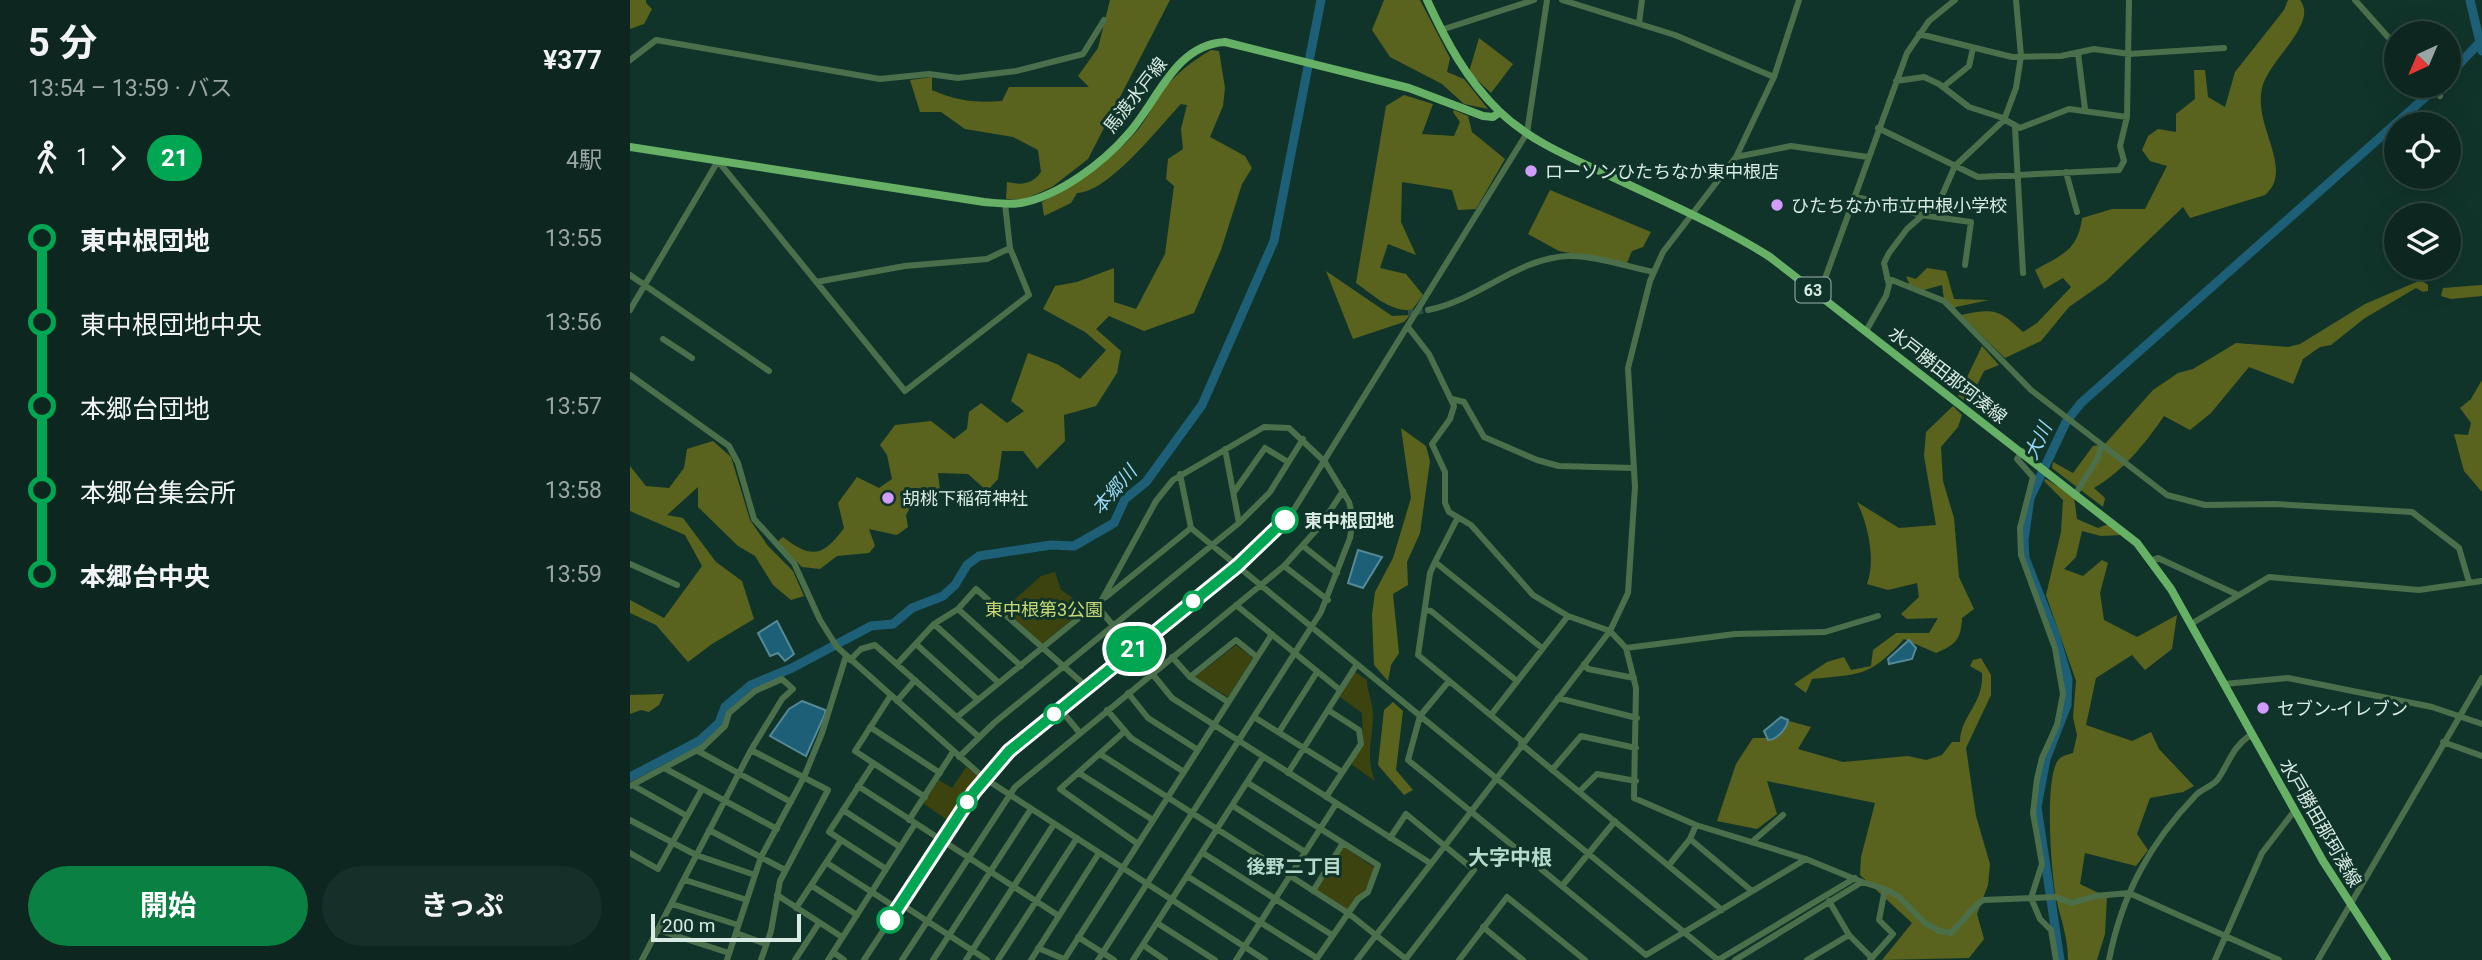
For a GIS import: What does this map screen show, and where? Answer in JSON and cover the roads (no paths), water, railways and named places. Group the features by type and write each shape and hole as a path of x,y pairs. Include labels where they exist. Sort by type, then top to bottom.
{"main road":[{"name":"水戸勝田那珂湊線","path":"1427,0 1462,67 1500,112 1527,133 1740,238 1819,295 2123,530 2152,560 2295,810 2387,960"},
{"name":"馬渡水戸線","path":"630,147 1005,204 1039,198 1062,186 1109,153 1129,133 1179,64 1202,47 1235,43 1439,97 1483,116 1493,117 1500,112"}],"street":[{"path":"1441,30 1534,0"},
{"path":"864,960 984,778 1009,751 1237,566 1285,520 1325,463 1527,133 1547,0"},
{"path":"1562,0 1639,23 1774,77"},
{"path":"1639,23 1642,0"},
{"path":"1357,960 1611,631 1628,593 1634,468 1628,368 1654,272 1663,252 1736,157 1774,77 1794,4 1799,0"},
{"path":"1819,295 1907,53 1919,34 1955,0"},
{"path":"1866,331 1886,296 1886,258 1922,215 1944,195 1955,166 2004,120 2017,88 2021,56 2016,0"},
{"path":"1878,128 1978,177 2119,170 2123,161 2120,146 2127,117 2129,0"},
{"path":"2354,0 2384,33"},
{"path":"630,60 656,40 880,79 929,74 958,78 1016,71 1083,54 1104,20"},
{"path":"1919,34 1973,48 2021,56 2078,53 2094,49 2129,54 2224,48"},
{"path":"1943,87 1969,66 1973,48"},
{"path":"2078,53 2085,109"},
{"path":"1896,81 1924,77 1943,87 1969,107 2015,127 2026,128 2069,108 2127,117"},
{"path":"2015,127 2023,272"},
{"path":"1736,157 1791,146 1868,157"},
{"path":"630,310 718,161 905,391 1029,295 1010,248 1005,204"},
{"path":"2066,172 2077,212"},
{"path":"1854,196 1922,215 1971,222 1965,265"},
{"path":"816,282 905,266 987,259 1010,248"},
{"path":"1428,310 1449,306 1524,269 1564,256 1654,272"},
{"path":"630,275 769,371"},
{"path":"1887,278 1944,301 2006,368 2146,481 2179,500 2205,505 2275,505 2412,512 2459,548 2469,582"},
{"path":"1409,327 1430,354 1452,399 1453,414 1432,444 1445,472 1446,508 1457,519 1471,525 1532,595 1568,616 1611,631 1626,648 1634,678 1637,718 1634,798 1696,825 1753,841 1806,859 1862,883 1885,888 1904,901 1925,923 1946,933 1953,932 1963,915 1973,911 1981,901 2052,897 2072,903 2095,896 2129,893 2278,960"},
{"path":"663,339 692,358"},
{"path":"630,375 729,446 738,463 754,519 794,563 820,620 835,645 848,658 984,778 1265,960"},
{"path":"1452,399 1464,402 1484,437 1537,460 1559,467 1634,468"},
{"path":"1098,960 1328,600 1353,528 1352,510 1325,463 1303,439 1289,428 1273,425 1255,431 1180,474 1156,501 1100,604"},
{"path":"828,960 900,847 925,797 956,754 1240,523 1270,492 1303,439"},
{"path":"2076,493 2098,457 2101,445"},
{"path":"1234,492 1265,448 1288,462"},
{"path":"1225,449 1240,523"},
{"path":"2022,452 2017,459 2033,477 2020,528 2021,555 2055,648 2063,694 2057,725 2042,758 2036,787 2034,826 2042,864 2031,898 2038,915 2051,930 2056,960"},
{"path":"1180,474 1191,528 1718,960 1862,883"},
{"path":"902,960 1009,794 1150,674 1284,566 1303,546 1343,491"},
{"path":"1457,519 1430,573 1418,655 1552,770 1722,909"},
{"path":"957,717 1191,528"},
{"path":"1303,546 1337,573"},
{"path":"2152,560 2158,558 2238,595"},
{"path":"1435,562 1542,648"},
{"path":"630,564 677,585"},
{"path":"1284,566 1328,600"},
{"path":"2191,624 2269,577 2419,590 2482,581"},
{"path":"897,664 934,624 958,609 976,589 1087,687"},
{"path":"1100,604 1111,627 1172,698 1430,863"},
{"path":"1236,605 1340,690"},
{"path":"958,609 1021,666"},
{"path":"1424,610 1431,611 1517,681"},
{"path":"1491,715 1568,616"},
{"path":"1626,648 1735,634 1825,632 1878,616"},
{"path":"934,624 999,683"},
{"path":"1038,948 1064,960 1272,634"},
{"path":"1190,677 1236,640 1257,657"},
{"path":"916,644 978,700"},
{"path":"658,930 728,956 761,858 804,777 848,658 861,649 875,645 979,737"},
{"path":"1172,657 1190,677 1228,702"},
{"path":"1288,773 1357,664"},
{"path":"1584,664 1588,669 1634,678"},
{"path":"1279,732 1317,672"},
{"path":"2224,684 2288,678 2432,707 2482,724"},
{"path":"2318,960 2482,678"},
{"path":"632,786 698,751 725,726 729,713 763,687 782,680 793,690 782,699 751,750 642,959 652,960"},
{"path":"897,701 915,680"},
{"path":"1449,681 1420,716 1408,760 1646,955 1806,859"},
{"path":"1128,693 1148,718 1198,750"},
{"path":"891,695 855,751 925,797"},
{"path":"1558,698 1637,718"},
{"path":"1060,709 1080,733"},
{"path":"1107,710 1125,732 1184,772"},
{"path":"1326,797 1361,744 1359,730 1328,710"},
{"path":"1254,717 1342,772"},
{"path":"870,727 940,773"},
{"path":"1125,732 1060,789 1138,844"},
{"path":"1552,770 1581,736 1636,748"},
{"path":"2109,960 2114,933 2146,857 2198,793 2217,781 2225,762 2238,744 2249,736 2253,737"},
{"path":"2443,742 2482,756"},
{"path":"751,750 828,790 785,870 761,960"},
{"path":"698,751 791,802"},
{"path":"1100,754 1348,914 1405,960 1474,870 1406,814 1390,838"},
{"path":"1133,960 1263,757"},
{"path":"873,764 829,832 886,869"},
{"path":"666,769 777,829"},
{"path":"1079,773 1153,820"},
{"path":"1579,792 1591,776 1597,774 1636,781"},
{"path":"1187,876 1316,959 1358,899 1368,892 1378,865 1248,782"},
{"path":"632,786 687,816"},
{"path":"858,786 1059,916"},
{"path":"630,853 657,869 702,789"},
{"path":"1236,960 1336,804"},
{"path":"1233,806 1305,852"},
{"path":"933,960 1031,809"},
{"path":"843,810 900,847"},
{"path":"2215,960 2262,853 2295,810"},
{"path":"1753,841 1783,815"},
{"path":"630,820 696,855 755,875"},
{"path":"1562,886 1615,821"},
{"path":"966,960 1054,824"},
{"path":"1669,865 1690,839 1696,825"},
{"path":"709,830 785,870"},
{"path":"998,960 1077,838"},
{"path":"1690,839 1752,891"},
{"path":"796,908 841,840"},
{"path":"1313,891 1343,843"},
{"path":"1031,960 1099,853"},
{"path":"1203,853 1332,935"},
{"path":"827,863 988,960"},
{"path":"1735,960 1828,899 1855,878"},
{"path":"685,880 747,900"},
{"path":"811,886 857,915"},
{"path":"1828,899 1849,934 1871,959 1893,934 1879,920 1885,888"},
{"path":"777,895 842,937"},
{"path":"1461,959 1507,897 1585,960"},
{"path":"672,904 738,925"},
{"path":"795,960 819,923"},
{"path":"1157,923 1215,960"},
{"path":"1483,927 1523,960"},
{"path":"736,933 766,944"},
{"path":"1807,960 1849,934"},
{"path":"1079,937 1114,960"},
{"path":"1143,945 1166,960"},
{"path":"833,952 845,960"}],"water":[{"path":"1358,550 1382,557 1363,588 1348,583"},
{"path":"777,621 794,654 785,661 778,653 770,656 758,633"},
{"path":"1909,640 1916,648 1912,659 1889,664 1888,659"},
{"path":"802,701 825,710 806,756 770,736 789,709"},
{"path":"1781,717 1788,720 1786,727 1778,736 1768,740 1764,731"}],"waterway":[{"name":"本郷川","path":"630,777 699,741 719,723 725,707 751,685 792,668 871,626 893,624 912,608 943,596 955,585 967,565 979,556 1051,545 1074,546 1114,523 1125,499 1146,482 1202,405 1274,241 1321,0"},
{"path":"2470,0 2482,51"},
{"name":"大川","path":"2461,62 2480,42"},
{"name":"大川","path":"2060,960 2037,807 2046,759 2067,705 2068,679 2055,634 2025,558 2024,540 2030,498 2066,422 2081,403 2424,98"}],"tunnel":[{"path":"1408,313 1428,310"}],"place":[{"name":"ローソンひたちなか東中根店","path":"1531,171"},
{"name":"ひたちなか市立中根小学校","path":"1777,205"},
{"name":"胡桃下稲荷神社","path":"888,498"},
{"name":"東中根団地","path":"1285,520"},
{"name":"セブン-イレブン","path":"2263,708"}],"district":[{"name":"大字中根","path":"1510,858"},
{"name":"後野二丁目","path":"1294,866"}],"park label":[{"name":"東中根第3公園","path":"1044,609"}]}
